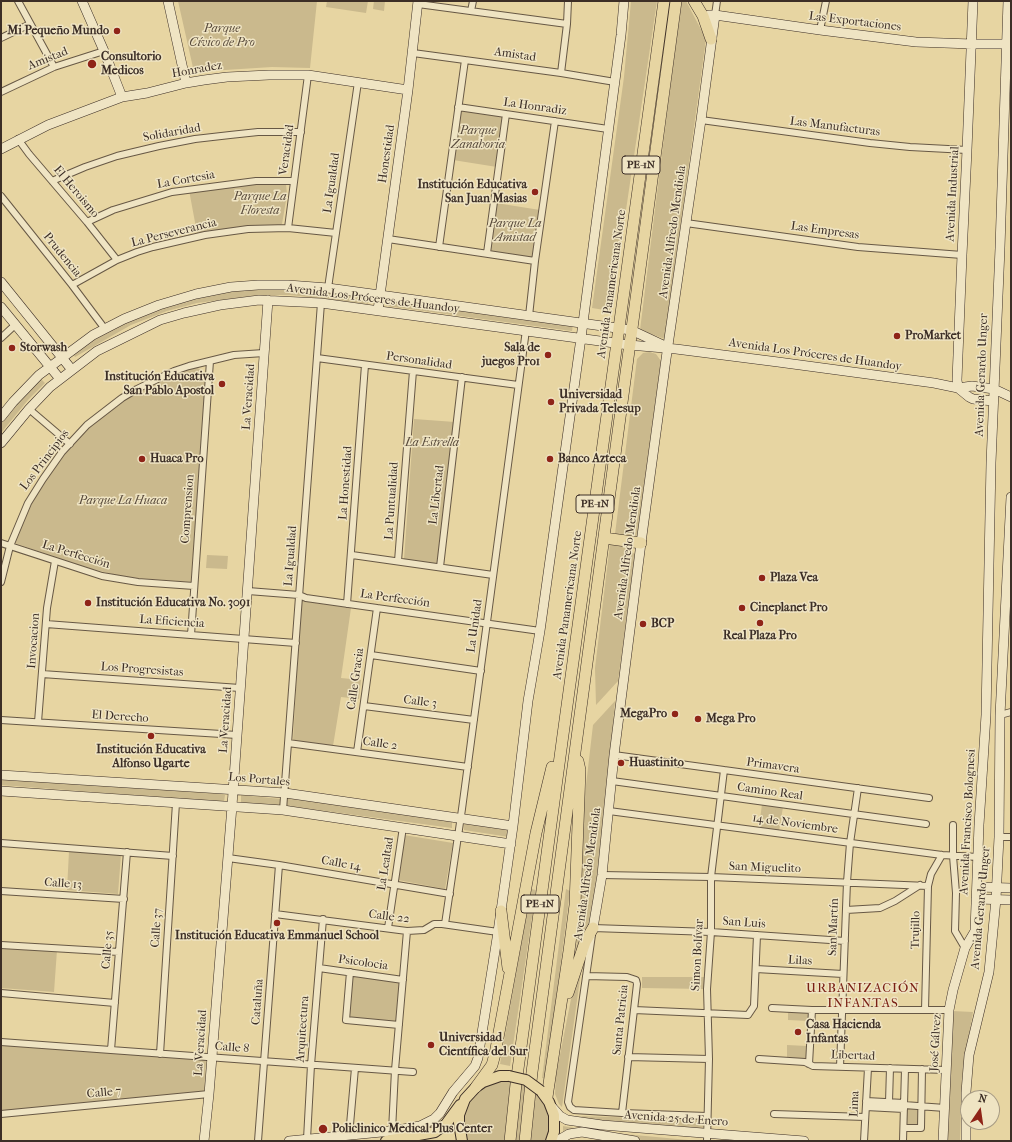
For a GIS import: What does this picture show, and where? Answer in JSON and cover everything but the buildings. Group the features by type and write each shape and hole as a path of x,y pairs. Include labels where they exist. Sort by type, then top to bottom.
{"highway":[{"name":"Avenida Panamericana Norte","path":"510,1141 516,1084 562,740 664,1"},
{"name":"Avenida Panamericana Norte","path":"525,1141 532,1072 676,1"},
{"path":"694,1 703,16 711,39"},
{"path":"604,538 641,543"},
{"path":"476,1087 492,1065 495,1054 536,833 551,772 562,740"},
{"path":"546,1098 575,905 580,770 575,749"},
{"path":"501,911 510,979"},
{"path":"559,1016 585,942 593,928"}],"main road":[{"path":"82,1 122,97"},
{"path":"168,1 186,83"},
{"path":"387,1136 420,1126 434,1119 440,1113 453,1092 475,1066 478,1058 498,932 513,826 528,701 540,631 581,338 615,82 624,1"},
{"name":"Avenida Industrial","path":"958,388 957,380 968,150 973,1"},
{"name":"Avenida Gerardo Unger","path":"1000,747 990,720 986,715 993,401 991,389 1000,248 1008,1"},
{"name":"Honestidad","path":"378,310 413,53 418,3"},
{"name":"Las Exportaciones","path":"703,16 714,15 916,42 1006,44"},
{"name":"Avenida Alfredo Mendiola","path":"593,928 602,875 614,755 641,543 701,120 714,15"},
{"name":"Honradez","path":"1,148 69,116 122,97 148,93 186,83 227,77 274,74 308,75 408,90"},
{"path":"1,282 72,370"},
{"name":"Avenida Los Próceres de Huandoy","path":"1,417 39,375 93,335 124,319 160,305 196,294 231,287 280,285 328,288 619,328 631,330 668,348"},
{"name":"Avenida Los Próceres de Huandoy","path":"1,443 45,391 97,351 160,320 213,306 268,300 321,302 629,345 668,348 934,383 958,388 972,386 991,389 1011,397"},
{"name":"La Veracidad","path":"204,1141 232,806 268,300"},
{"path":"1,307 60,379"},
{"name":"Avenida Los Próceres de Huandoy","path":"958,388 973,399 993,401"},
{"name":"Avenida Gerardo Unger","path":"966,1141 966,1092 969,1055 989,972 996,899 999,837 1000,715 1011,497"},
{"name":"Avenida Francisco Bolognesi","path":"974,931 986,715"},
{"name":"Los Portales","path":"1,775 285,793 513,826"},
{"path":"1,791 283,810 510,844"},
{"path":"977,887 1011,888"},
{"path":"976,898 1011,900"},
{"name":"José Gálvez","path":"943,1141 949,1010 965,948 974,931"},
{"path":"289,1141 349,1136 387,1136 435,1132 446,1124 476,1087 491,1078 509,1076 526,1080 546,1098 554,1123 551,1141"},
{"name":"Avenida 25 de Enero","path":"546,1098 560,1116 567,1120 707,1137 804,1141"},
{"path":"462,1141 459,1123 465,1099"},
{"name":"Avenida 25 de Enero","path":"557,1141 569,1134 582,1132 616,1140 635,1141"}],"street":[{"path":"18,1 54,67"},
{"path":"471,11 473,1"},
{"path":"561,73 567,24 568,1"},
{"name":"Avenida Alfredo Mendiola","path":"714,15 717,1"},
{"path":"820,30 826,1"},
{"path":"418,3 567,24"},
{"path":"1,38 30,24"},
{"name":"Amistad","path":"1,92 54,67 104,51"},
{"name":"Amistad","path":"413,53 561,73 615,82"},
{"path":"439,247 465,60"},
{"name":"Veracidad","path":"288,228 308,75"},
{"name":"La Igualdad","path":"328,288 358,82"},
{"name":"La Honradiz","path":"458,107 608,129"},
{"path":"488,254 506,114"},
{"name":"Las Manufacturas","path":"701,120 870,143 968,150"},
{"path":"529,316 535,260 555,122"},
{"name":"Solidaridad","path":"52,181 85,167 117,156 173,143 258,132 301,132"},
{"name":"El Heroismo","path":"18,139 117,260"},
{"name":"La Cortesia","path":"87,222 113,210 172,192 256,181 294,181"},
{"name":"Prudencia","path":"1,196 105,329"},
{"name":"Las Empresas","path":"686,223 858,247 962,255"},
{"name":"La Perseverancia","path":"72,285 117,260 153,247 205,235 248,230 288,228 336,233"},
{"path":"388,239 535,260"},
{"name":"La Igualdad","path":"283,810 321,302"},
{"path":"1,338 16,325"},
{"name":"La Unidad","path":"445,924 461,819 526,330"},
{"name":"Los Principios","path":"1,582 10,546 28,503 43,479 87,425 106,409 132,392 174,371 234,355 264,353"},
{"name":"Personalidad","path":"317,358 518,385"},
{"name":"Comprension","path":"191,635 210,361"},
{"name":"La Honestidad","path":"347,604 366,365"},
{"name":"La Puntualidad","path":"398,561 413,371"},
{"name":"La Libertad","path":"440,567 462,378"},
{"path":"29,409 70,444"},
{"name":"La Perfección","path":"1,543 102,576 118,579 194,586"},
{"path":"352,555 493,574"},
{"name":"Invocacion","path":"38,722 47,608 55,561"},
{"name":"La Perfección","path":"248,591 299,595 306,598 540,631"},
{"name":"Calle Gracia","path":"357,752 377,608"},
{"name":"La Eficiencia","path":"46,624 296,643"},
{"path":"370,655 480,671"},
{"name":"Los Progresistas","path":"42,674 240,688"},
{"name":"Calle 3","path":"364,706 474,720"},
{"path":"1000,715 1011,712"},
{"name":"El Derecho","path":"1,720 237,736"},
{"name":"Calle 2","path":"288,743 468,767"},
{"name":"Primavera","path":"614,755 929,798"},
{"name":"Simon Bolívar","path":"707,1137 709,1059 707,989 711,932 711,877 724,770"},
{"name":"Camino Real","path":"612,781 926,824"},
{"name":"San Martín","path":"840,1067 847,882 850,842 858,788"},
{"name":"Calle 37","path":"160,1054 176,803"},
{"name":"14 de Noviembre","path":"609,811 717,824 942,855 978,856"},
{"path":"953,825 952,856 956,893 955,931 965,948"},
{"name":"La Lealtad","path":"388,928 403,827"},
{"path":"999,837 1011,837"},
{"path":"1,843 173,856"},
{"name":"Calle 35","path":"111,1050 127,852"},
{"name":"Trujillo","path":"925,1010 928,886 931,874 942,855"},
{"name":"Calle 14","path":"228,858 280,865 450,894"},
{"name":"Cataluña","path":"258,1141 280,865"},
{"name":"San Miguelito","path":"602,875 711,877 928,886"},
{"path":"846,910 880,908 895,901 920,885"},
{"name":"Calle 13","path":"1,891 124,899"},
{"name":"Calle 22","path":"275,914 408,931 424,930 434,924 445,924 498,932"},
{"name":"Arquitectura","path":"307,1140 311,1065 323,919"},
{"name":"Avenida Alfredo Mendiola","path":"593,928 568,1102 570,1107 574,1110 622,1113"},
{"name":"San Luis","path":"593,928 711,932 845,941"},
{"path":"387,1136 408,931"},
{"path":"634,1010 708,1014 748,1014 754,1006 757,935"},
{"path":"1,945 119,952"},
{"name":"Psicolocia","path":"319,968 403,980"},
{"name":"Lilas","path":"756,969 843,974"},
{"path":"350,972 346,1020 399,1025"},
{"name":"Santa Patricia","path":"586,976 627,977 636,980 638,984 622,1113"},
{"path":"1,993 115,1003"},
{"path":"772,1008 812,1010 949,1010"},
{"path":"809,1064 812,1010"},
{"name":"Calle 8","path":"1,1042 414,1072"},
{"path":"628,1057 709,1059"},
{"name":"Libertad","path":"759,1059 805,1062 813,1066 946,1070"},
{"path":"349,1136 355,1068"},
{"name":"Lima","path":"864,1141 868,1068"},
{"path":"889,1102 890,1068"},
{"path":"904,1141 905,1069"},
{"path":"904,1128 921,1128 922,1069"},
{"name":"Calle 7","path":"1,1114 209,1094"},
{"path":"866,1104 889,1102 904,1106"},
{"path":"866,1104 945,1108"},
{"path":"622,1113 707,1116"},
{"path":"774,1114 865,1117"}],"green space":[{"name":"Parque Cívico de Pro","path":"178,1 317,1 310,68 272,67 194,72"},
{"path":"327,1 368,1 366,13 326,7"},
{"path":"374,1 385,1 384,11 373,9"},
{"path":"631,1 657,1 611,311 592,308 624,77"},
{"path":"681,1 686,1 706,39 665,339 640,330"},
{"name":"Parque Zanahoria","path":"460,110 504,116 497,167 453,160"},
{"name":"Parque La Floresta","path":"257,182 286,184 287,195 282,224 279,226 229,229 197,233 189,190"},
{"name":"Parque La Amistad","path":"496,203 540,210 533,258 490,251"},
{"path":"239,289 299,289 369,297 368,304 290,295 259,295 197,303 167,311 131,325 75,357 72,352 114,326 173,302"},
{"path":"387,300 573,325 572,331 386,306"},
{"path":"650,352 656,354 661,361 637,538 615,534 637,359 643,353"},
{"name":"Parque La Huaca","path":"189,367 195,367 202,370 206,377 191,582 124,577 80,566 15,543 14,539 32,500 56,464 88,429 106,412 123,400 152,384"},
{"path":"40,378 45,383 28,400 1,433 1,421"},
{"name":"La Estrella","path":"414,419 455,422 437,564 404,559"},
{"path":"610,544 622,546 635,554 618,681 596,705 595,668"},
{"path":"207,555 228,556 227,569 206,568"},
{"path":"301,601 351,608 341,678 361,680 359,699 341,697 333,746 293,740"},
{"path":"615,701 604,825 592,914 574,969 580,908 583,811 593,725"},
{"path":"1,778 225,795 224,802 1,785"},
{"path":"241,795 281,799 281,807 241,803"},
{"path":"288,797 452,820 452,828 288,806 286,805 286,799"},
{"path":"762,804 783,807 779,831 759,828"},
{"path":"466,822 509,828 509,837 464,830 464,824"},
{"path":"404,835 453,843 445,889 398,880"},
{"path":"69,851 121,855 118,894 67,890"},
{"path":"531,889 536,890 510,1066 500,1064"},
{"path":"566,889 570,891 546,1079 542,1078"},
{"path":"1,948 57,950 54,992 1,988"},
{"path":"582,965 562,1107 559,1104 555,1094 556,1075 573,989"},
{"path":"351,974 401,981 397,1023 348,1019"},
{"path":"642,977 705,977 705,989 642,988"},
{"path":"788,1011 809,1012 809,1021 788,1020"},
{"path":"952,1011 973,1012 962,1076 962,1090 960,1090 960,1141 947,1141"},
{"path":"1,1045 206,1060 205,1092 1,1112"},
{"path":"787,1045 807,1046 807,1061 787,1059"},
{"path":"500,1081 514,1082 528,1086 539,1095 546,1107 549,1121 548,1135 545,1141 468,1141 464,1133 463,1119 467,1105 475,1094 486,1085"},
{"path":"906,1108 921,1108 921,1128 905,1128"},
{"path":"580,1116 703,1120 703,1132 585,1119"},
{"path":"563,1126 592,1131 699,1141 649,1141 619,1137 563,1133"}],"place":[{"name":"Mi Pequeño Mundo","path":"117,31"},
{"name":"Consultorio Medicos","path":"92,64"},
{"name":"Institución Educativa San Juan Masias","path":"535,192"},
{"name":"ProMarket","path":"897,336"},
{"name":"Storwash","path":"12,348"},
{"name":"Sala de juegos Pro1","path":"548,355"},
{"name":"Institución Educativa San Pablo Apostol","path":"222,384"},
{"name":"Universidad Privada Telesup","path":"551,402"},
{"name":"Huaca Pro","path":"142,459"},
{"name":"Banco Azteca","path":"550,459"},
{"name":"Plaza Vea","path":"762,578"},
{"name":"Institución Educativa No. 3091","path":"88,603"},
{"name":"Cineplanet Pro","path":"742,608"},
{"name":"Real Plaza Pro","path":"760,623"},
{"name":"BCP","path":"643,624"},
{"name":"MegaPro","path":"675,714"},
{"name":"Mega Pro","path":"698,719"},
{"name":"Institución Educativa Alfonso Ugarte","path":"151,736"},
{"name":"Huastinito","path":"621,763"},
{"name":"Institución Educativa Emmanuel School","path":"277,923"},
{"name":"Casa Hacienda Infantas","path":"798,1032"},
{"name":"Universidad Científica del Sur","path":"431,1045"},
{"name":"Policlinico Medical Plus Center","path":"323,1129"}],"district":[{"name":"URBANIZACIÓN INFANTAS","path":"863,996"}]}
